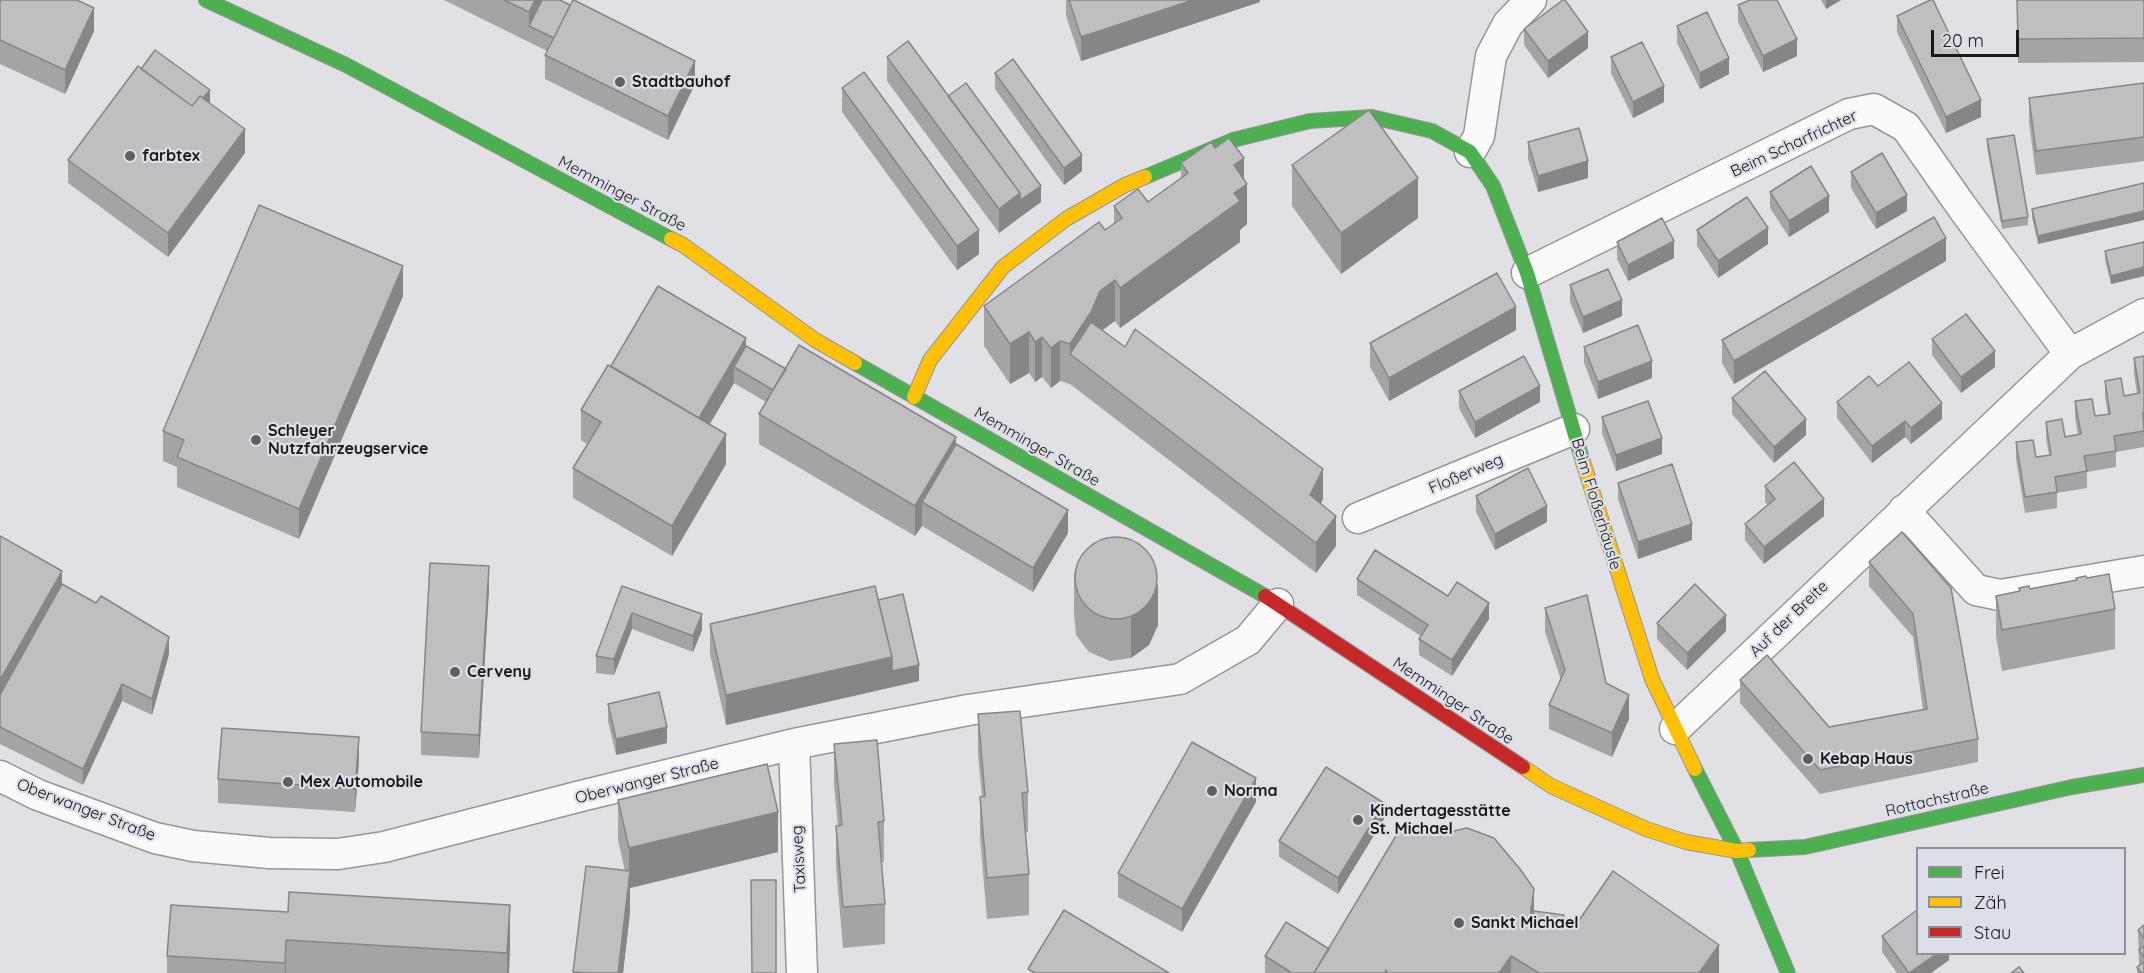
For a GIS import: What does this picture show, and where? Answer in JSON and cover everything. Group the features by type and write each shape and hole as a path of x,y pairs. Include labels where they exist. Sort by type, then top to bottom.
{"main road":[{"name":"Memminger Straße","path":"206,0 346,65 683,245 815,340 1278,604 1551,786 1646,829 1686,842 1737,851"},
{"name":"Beim Floßerhäusle","path":"914,397 930,360 1003,267 1066,219 1125,185 1233,140 1310,121 1372,117 1432,131 1470,152 1494,186 1527,273 1603,530 1652,680 1737,851"},
{"name":"Rottachstraße","path":"1737,851 1805,847 2072,787 2144,775"},
{"path":"1737,851 1788,973"}],"street":[{"path":"1470,152 1479,136 1491,56 1508,24 1531,0"},
{"name":"Beim Scharfrichter","path":"1527,273 1849,114 1874,110 1906,127 2070,354"},
{"name":"Auf der Breite","path":"1675,729 2070,354 2144,314"},
{"name":"Floßerweg","path":"1358,519 1574,429"},
{"path":"1904,510 1976,590 2000,595 2144,571"},
{"name":"Oberwanger Straße","path":"0,776 38,795 155,838 193,846 269,854 338,854 384,847 794,744 968,711 1180,679 1248,640 1278,604"},
{"name":"Taxisweg","path":"794,744 802,973"}],"building":[{"path":"0,0 77,0 94,8 65,70 0,40"},
{"path":"504,0 535,0 529,12"},
{"path":"542,0 560,0 570,5 554,38 529,26"},
{"name":"Stadtbauhof","path":"573,0 695,61 668,116 545,55"},
{"path":"1069,0 1193,0 1081,37"},
{"path":"1563,0 1588,32 1548,61 1524,29"},
{"path":"1750,0 1777,0 1797,39 1763,56 1738,5"},
{"path":"1933,0 1981,100 1946,117 1897,16"},
{"path":"2017,0 2144,0 2144,38 2018,39"},
{"path":"1707,12 1729,58 1700,73 1677,26"},
{"path":"908,41 1020,193 999,209 887,57"},
{"path":"1642,42 1664,86 1633,102 1611,57"},
{"path":"155,50 210,90 203,98 200,96 192,106 141,69"},
{"path":"1013,59 1082,155 1064,168 995,73"},
{"path":"138,66 192,106 200,96 245,129 168,233 68,160"},
{"path":"864,72 979,230 957,246 842,88"},
{"path":"966,83 1041,186 1020,200 1020,193 948,96"},
{"path":"2144,83 2144,137 2036,151 2029,98"},
{"path":"1369,110 1418,178 1341,233 1292,165"},
{"path":"1579,128 1588,161 1538,176 1528,142"},
{"path":"2014,135 2028,217 2002,221 1987,139"},
{"path":"1229,138 1244,158 1234,165 1247,184 1234,193 1240,201 1120,288 1115,280 1100,291 1091,312 1070,344 1060,341 1051,348 1042,337 1035,342 1029,332 1010,344 984,306 1099,222 1105,230 1122,218 1114,206 1138,189 1148,202 1188,173 1181,163 1211,142 1215,148"},
{"path":"1882,153 1907,195 1876,213 1851,172"},
{"path":"1811,166 1829,196 1789,221 1770,192"},
{"path":"2144,183 2144,211 2038,236 2032,209"},
{"path":"1747,197 1768,228 1718,261 1697,230"},
{"path":"259,205 403,266 299,509 177,457 184,440 163,431"},
{"path":"1934,217 1946,238 1734,361 1722,340"},
{"path":"1662,218 1674,241 1628,265 1617,242"},
{"path":"2144,242 2144,267 2111,276 2105,251"},
{"path":"1608,269 1622,300 1583,317 1570,285"},
{"path":"1497,273 1516,307 1389,378 1370,343"},
{"path":"658,286 746,338 699,418 611,366"},
{"path":"1966,314 1995,351 1961,377 1932,339"},
{"path":"1091,322 1125,347 1135,329 1323,469 1310,495 1336,516 1316,543 1070,354"},
{"path":"1638,325 1652,361 1598,382 1584,347"},
{"path":"799,345 956,437 915,506 759,414"},
{"path":"746,346 786,369 773,390 734,367"},
{"path":"1524,356 1540,386 1475,422 1459,391"},
{"path":"2144,356 2144,431 2114,436 2116,451 2084,456 2087,471 2055,477 2057,492 2025,497 2016,442 2033,440 2036,457 2051,455 2046,422 2062,419 2065,437 2081,434 2075,401 2092,399 2095,416 2110,414 2105,381 2121,378 2124,396 2140,393 2134,358"},
{"path":"1909,362 1942,403 1911,428 1905,421 1872,446 1837,402 1869,376 1878,386"},
{"path":"608,365 726,434 672,526 573,468 601,422 581,410"},
{"path":"1765,371 1806,419 1774,447 1732,398"},
{"path":"1648,401 1662,438 1616,455 1602,417"},
{"path":"956,444 1068,510 1033,568 922,502"},
{"path":"1794,462 1824,499 1764,547 1745,524 1775,499 1765,486"},
{"path":"1672,464 1692,524 1638,542 1618,483"},
{"path":"1528,468 1547,506 1495,534 1476,496"},
{"path":"1902,532 1951,588 1978,739 1820,770 1740,680 1767,655 1829,727 1927,709 1913,614 1869,562"},
{"path":"0,536 62,571 0,680"},
{"path":"1108,537 1124,537 1139,543 1151,555 1157,570 1157,586 1151,601 1139,613 1124,619 1108,619 1093,613 1081,601 1075,586 1075,570 1081,555 1093,543"},
{"path":"1375,550 1448,596 1457,582 1489,603 1452,660 1419,639 1428,625 1357,579"},
{"name":"Cerveny","path":"430,563 489,566 479,735 421,732"},
{"path":"2109,574 2115,609 2002,630 1996,596 2020,591 2019,588 2029,586 2030,589 2077,580 2076,578 2086,576 2087,578"},
{"path":"62,584 96,603 101,596 169,637 152,699 122,684 83,769 0,727 0,695"},
{"path":"1695,584 1726,615 1687,653 1657,623"},
{"path":"622,586 702,614 693,636 632,613 614,659 596,656"},
{"path":"875,586 892,657 726,695 710,624"},
{"path":"903,594 919,665 892,671 892,657 878,600"},
{"path":"1587,595 1606,683 1629,695 1612,733 1549,705 1565,670 1545,608"},
{"path":"659,692 667,727 616,739 608,704"},
{"path":"1020,711 1028,792 1022,793 1029,874 987,878 980,797 985,796 978,714"},
{"path":"222,728 359,737 355,789 218,779"},
{"path":"877,740 884,821 878,822 885,904 843,907 836,826 842,825 834,744"},
{"path":"1192,742 1256,778 1182,909 1118,873"},
{"path":"767,764 778,812 629,848 618,800"},
{"path":"1326,767 1384,803 1338,878 1279,841"},
{"path":"1403,824 1445,833 1467,828 1494,838 1534,889 1530,917 1560,922 1573,929 1613,871 1719,945 1699,973 1539,973 1511,956 1499,973 1387,973 1386,970 1385,973 1314,973"},
{"path":"586,866 630,871 618,973 573,972"},
{"path":"751,880 776,880 776,973 752,973"},
{"path":"289,892 510,905 507,953 286,940 285,963 167,956 171,905 288,912"},
{"path":"1064,910 1169,973 1035,973 1028,969"},
{"path":"1534,911 1564,915 1563,923 1533,918"},
{"path":"1916,911 1916,955 1935,955 1909,973 1882,936"},
{"path":"1286,922 1329,949 1314,973 1292,973 1265,956"},
{"path":"2144,925 2144,938 2138,930"},
{"path":"2144,946 2144,957 2139,950"},
{"path":"2144,962 2144,973 2141,973 2137,967"},
{"path":"2019,967 2024,973 2011,973"}],"traffic: fast":[{"path":"206,0 346,65 671,239"},
{"path":"1145,177 1233,140 1310,121 1372,117 1432,131 1470,152 1493,186 1527,273 1583,462"},
{"path":"855,363 1265,596"},
{"path":"1695,769 1737,851 1788,973"},
{"path":"1749,850 1805,847 2072,787 2144,775"}],"traffic: slow":[{"path":"914,397 930,360 1003,267 1066,219 1125,185 1145,177"},
{"path":"671,239 683,245 815,340 855,363"},
{"path":"1583,462 1652,679 1695,769"},
{"path":"1523,767 1551,786 1646,829 1686,842 1737,851 1749,850"}],"traffic: jam":[{"path":"1265,596 1523,767"}],"place":[{"name":"Stadtbauhof","path":"620,82"},
{"name":"farbtex","path":"130,156"},
{"name":"Schleyer Nutzfahrzeugservice","path":"256,440"},
{"name":"Cerveny","path":"455,672"},
{"name":"Kebap Haus","path":"1808,759"},
{"name":"Mex Automobile","path":"288,782"},
{"name":"Norma","path":"1212,791"},
{"name":"Kindertagesstätte St. Michael","path":"1358,820"},
{"name":"Sankt Michael","path":"1459,923"}]}
